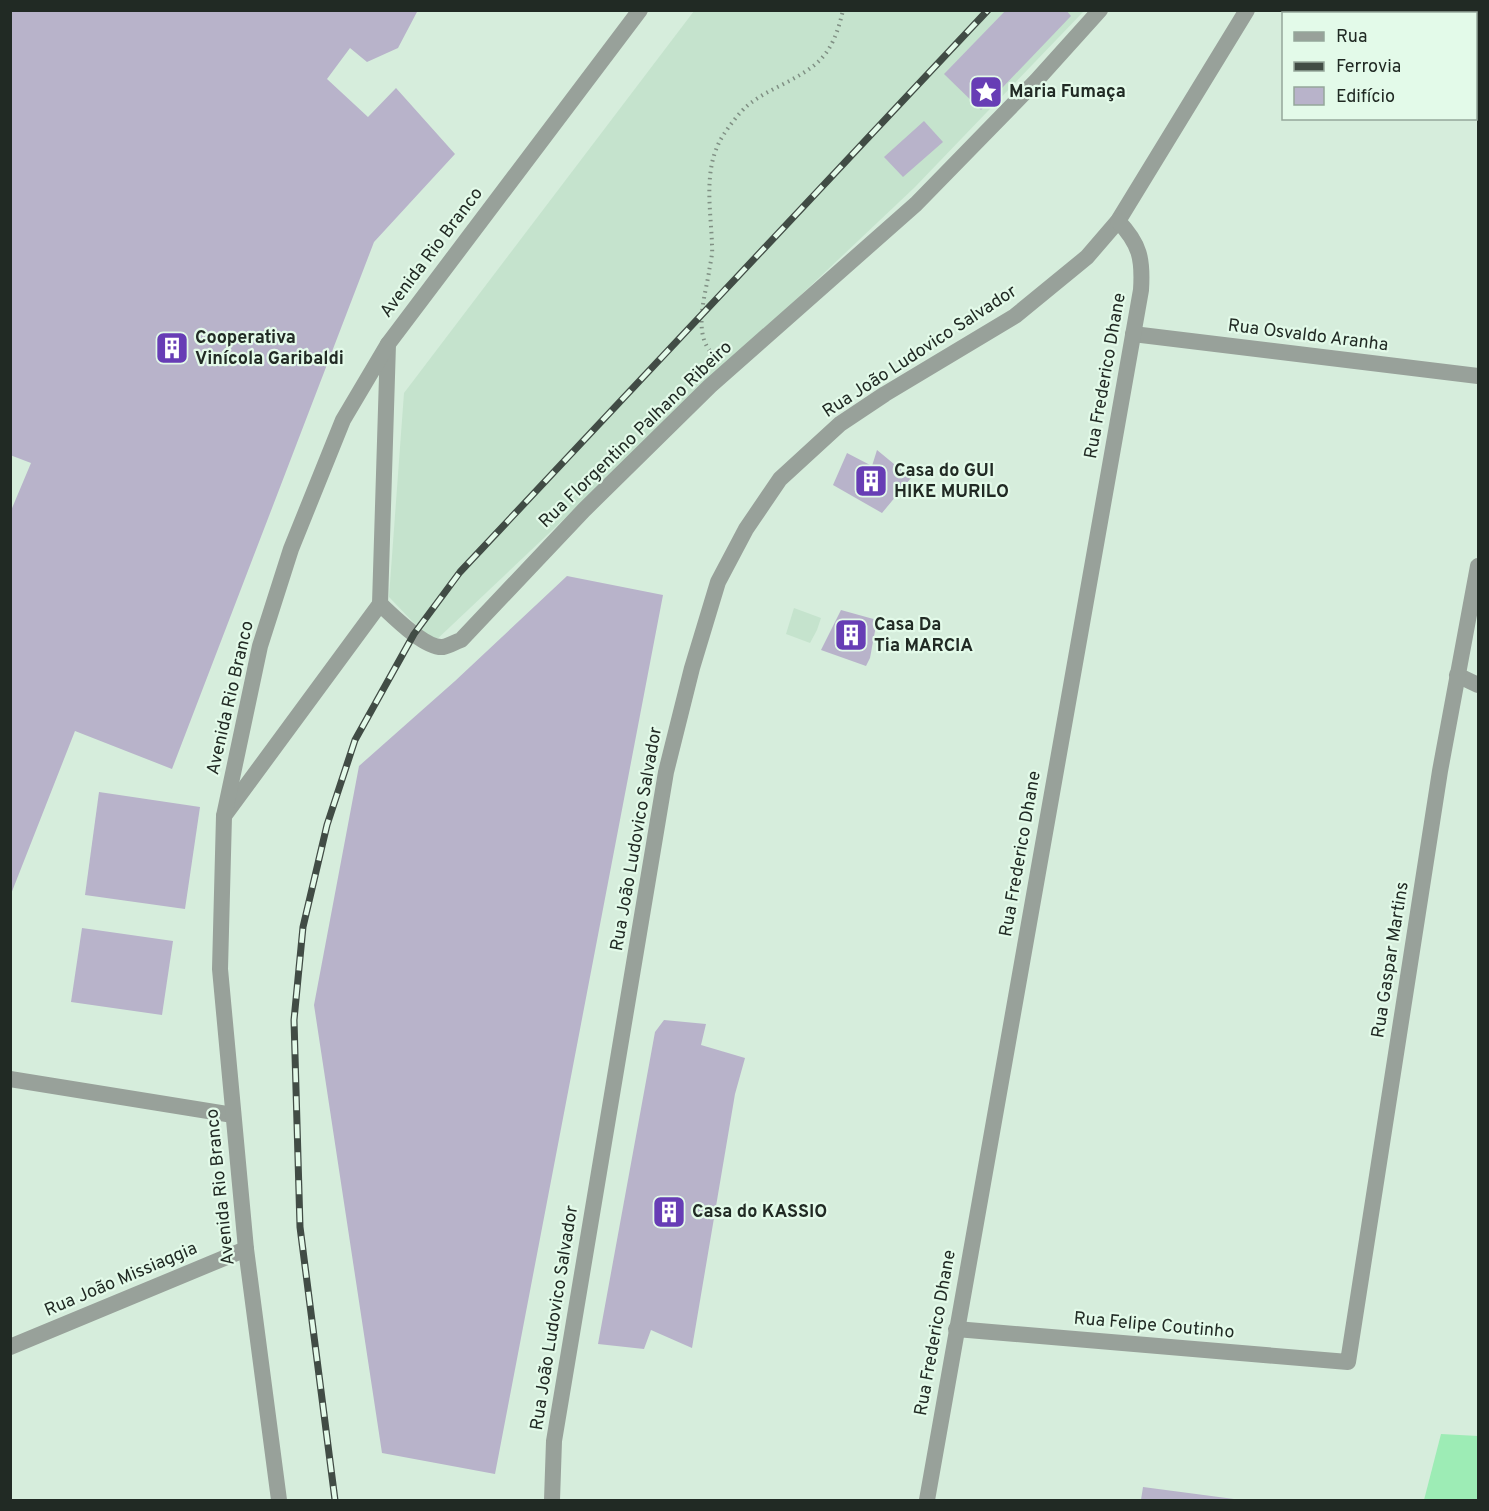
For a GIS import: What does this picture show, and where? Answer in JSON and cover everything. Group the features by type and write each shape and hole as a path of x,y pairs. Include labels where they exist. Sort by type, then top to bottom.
{"street":[{"name":"Avenida Rio Branco","path":"279,1500 246,1250 220,969 224,816 260,646 291,549 343,420 388,344 640,10"},
{"name":"Rua Florgentino Palhano Ribeiro","path":"380,604 414,634 430,644 441,647 461,640 584,510 710,386 916,204 1036,81 1100,10"},
{"name":"Rua João Ludovico Salvador","path":"552,1500 554,1441 666,772 692,668 718,582 746,529 780,479 840,424 885,394 1015,316 1088,257 1118,221 1247,10"},
{"name":"Rua Frederico Dhane","path":"927,1500 1141,290 1140,257 1136,243 1118,221"},
{"name":"Rua Osvaldo Aranha","path":"1133,334 1479,376"},
{"path":"224,816 380,604 388,344"},
{"name":"Rua Gaspar Martins","path":"1348,1362 1440,771 1479,566"},
{"path":"1457,675 1479,684"},
{"path":"10,1079 233,1115"},
{"name":"Rua João Missiaggia","path":"10,1347 246,1250"},
{"name":"Rua Felipe Coutinho","path":"956,1329 1348,1362"}],"path":[{"path":"718,358 706,346 703,337 702,314 713,248 709,205 711,168 723,135 748,106 800,75 821,59 835,37 843,10"}],"shaded area":[{"path":"694,11 1084,11 915,187 433,643 389,597 404,393"},
{"path":"794,608 821,618 810,643 786,634"}],"green space":[{"path":"1441,1434 1478,1436 1478,1500 1424,1500"}],"building":[{"name":"Cooperativa Vinícola Garibaldi","path":"12,10 418,10 398,48 367,62 350,48 327,79 368,117 396,88 455,154 374,242 172,769 75,731 11,894 10,513 31,463 10,455"},
{"path":"1006,10 1066,10 1071,16 981,110 944,74"},
{"path":"924,121 943,142 903,177 884,157"},
{"name":"Casa do GUI HIKE MURILO","path":"877,450 911,478 882,513 833,485 847,453 872,466"},
{"path":"567,576 663,595 495,1474 382,1453 314,1005 359,766 455,681"},
{"name":"Casa Da Tia MARCIA","path":"841,610 877,620 870,658 866,666 821,650"},
{"path":"99,792 200,807 185,909 85,895"},
{"path":"82,928 173,941 162,1015 71,1002"},
{"name":"Casa do KASSIO","path":"664,1020 706,1024 701,1045 745,1058 735,1094 692,1348 651,1330 644,1349 598,1344 655,1032"},
{"path":"1143,1487 1234,1499 1234,1500 1141,1500"}],"railway":[{"path":"335,1500 300,1227 294,1020 303,927 327,825 355,740 414,634 460,572 988,10"}],"place":[{"name":"Maria Fumaça","path":"986,92"},
{"name":"Cooperativa Vinícola Garibaldi","path":"172,348"},
{"name":"Casa do GUI HIKE MURILO","path":"871,481"},
{"name":"Casa Da Tia MARCIA","path":"851,635"},
{"name":"Casa do KASSIO","path":"669,1212"}]}
